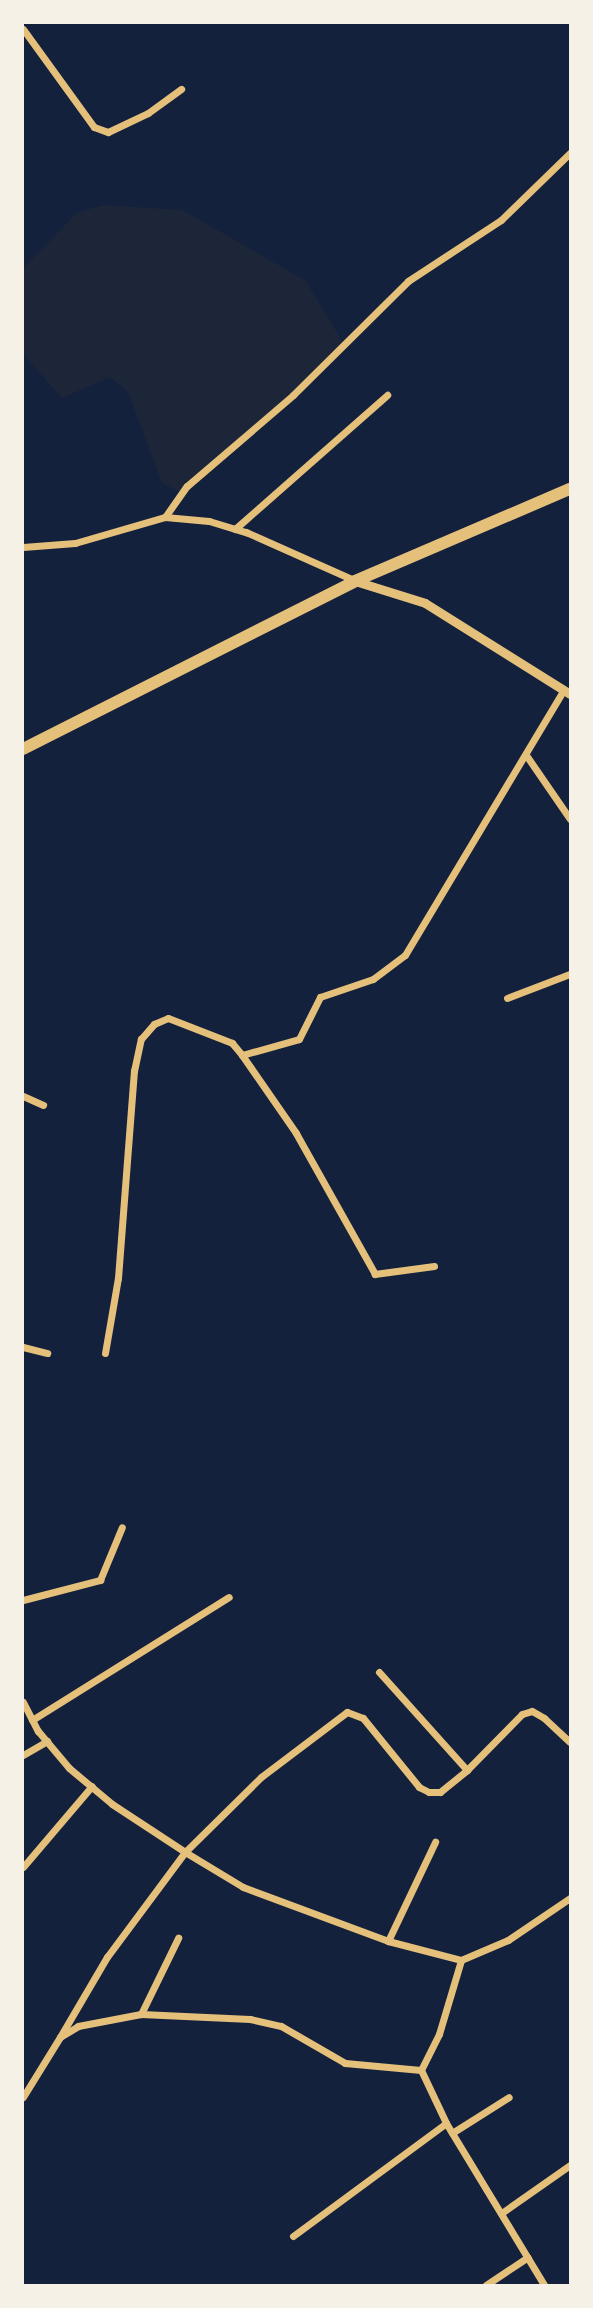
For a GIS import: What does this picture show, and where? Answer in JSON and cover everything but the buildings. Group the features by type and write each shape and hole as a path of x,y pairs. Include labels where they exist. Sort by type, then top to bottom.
{"main road":[{"path":"23,749 355,580 570,489"}],"street":[{"path":"23,29 94,128 108,132 181,89"},
{"path":"164,517 187,486 293,394 408,281 501,220 570,153"},
{"path":"235,529 387,395"},
{"path":"23,547 75,543 164,517 209,521 235,529 355,580 425,603 567,693 397,963 373,979 320,997 299,1039 242,1055"},
{"path":"526,755 570,819"},
{"path":"507,998 570,974"},
{"path":"105,1353 118,1278 134,1071 141,1039 154,1024 168,1018 232,1043 242,1055 296,1133 375,1274 434,1266"},
{"path":"23,1096 43,1105"},
{"path":"23,1347 47,1353"},
{"path":"23,1600 100,1580 121,1527"},
{"path":"32,1720 229,1597"},
{"path":"379,1672 467,1770"},
{"path":"23,1702 25,1712 47,1741 92,1786 185,1852 243,1887 388,1941 461,1960 508,1940 570,1898"},
{"path":"23,2097 31,2088 107,1957 185,1852 261,1777 347,1713 362,1718 419,1787 429,1792 440,1793 467,1770 522,1714 532,1711 568,1736"},
{"path":"23,1755 47,1741"},
{"path":"23,1867 92,1786"},
{"path":"388,1941 435,1842"},
{"path":"141,2014 178,1938"},
{"path":"421,2070 439,2034 461,1960"},
{"path":"60,2037 78,2026 141,2014 260,2021 281,2026 345,2063 421,2070"},
{"path":"421,2070 446,2123 503,2212 544,2285"},
{"path":"23,2080 31,2088"},
{"path":"452,2133 509,2097"},
{"path":"293,2236 446,2123"},
{"path":"503,2212 570,2165"},
{"path":"486,2285 528,2257"}],"shaded area":[{"path":"104,205 182,210 305,280 344,344 182,493 162,483 128,392 110,377 62,398 23,354 23,268 78,212"}]}
